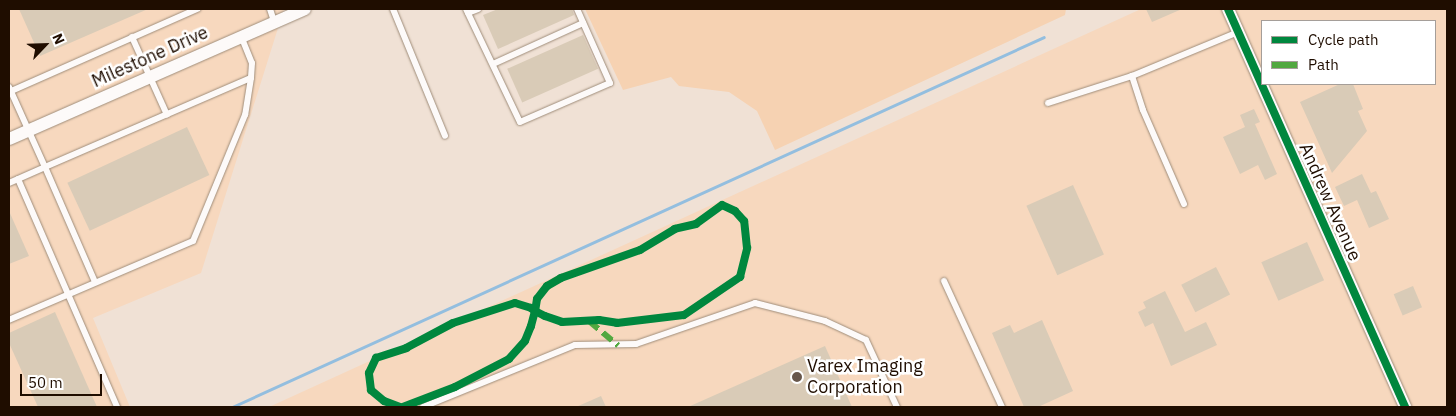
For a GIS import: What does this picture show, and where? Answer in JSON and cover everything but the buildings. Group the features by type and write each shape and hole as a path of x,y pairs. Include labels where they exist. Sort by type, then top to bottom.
{"street":[{"name":"Milestone Drive","path":"9,139 305,9"},
{"name":"Andrew Avenue","path":"1228,9 1261,84"},
{"name":"Andrew Avenue","path":"1262,85 1405,407"}],"lane":[{"path":"95,282 9,90 197,9"},
{"path":"270,9 274,21"},
{"path":"393,9 445,136"},
{"path":"478,9 467,11 520,122 610,83 577,9"},
{"path":"493,64 583,23"},
{"path":"1048,103 1132,76 1238,32"},
{"path":"9,320 192,241 245,115 252,63 241,36"},
{"path":"132,37 167,114"},
{"path":"1132,76 1143,110 1184,204"},
{"path":"9,184 251,78"},
{"path":"18,179 117,407"},
{"path":"944,281 1002,407"},
{"path":"423,407 575,346 636,344 755,304 825,321 866,340 897,407"}],"shaded area":[{"path":"9,9 284,9 201,273 93,318 130,407 9,407"},
{"path":"585,9 1066,9 1065,15 775,150 757,111 729,92 679,86 671,77 623,90"},
{"path":"1141,9 1447,9 1447,407 269,407"}],"waterway":[{"path":"232,407 1044,37"}],"marked path":[{"path":"589,321 618,345"}],"cycle path":[{"path":"1228,9 1261,83"},
{"path":"1262,85 1405,407"},
{"path":"400,407 384,401 371,390 369,373 376,358 406,348 453,323 515,303 531,308 535,311 545,316 562,322 599,320 617,323 684,315 740,277 747,248 744,221 735,211 722,205 696,224 675,229 640,250 561,278 547,286 537,299 535,311 531,326 525,341 509,359 455,387 403,407"}],"place":[{"name":"Varex Imaging Corporation","path":"797,377"}]}
